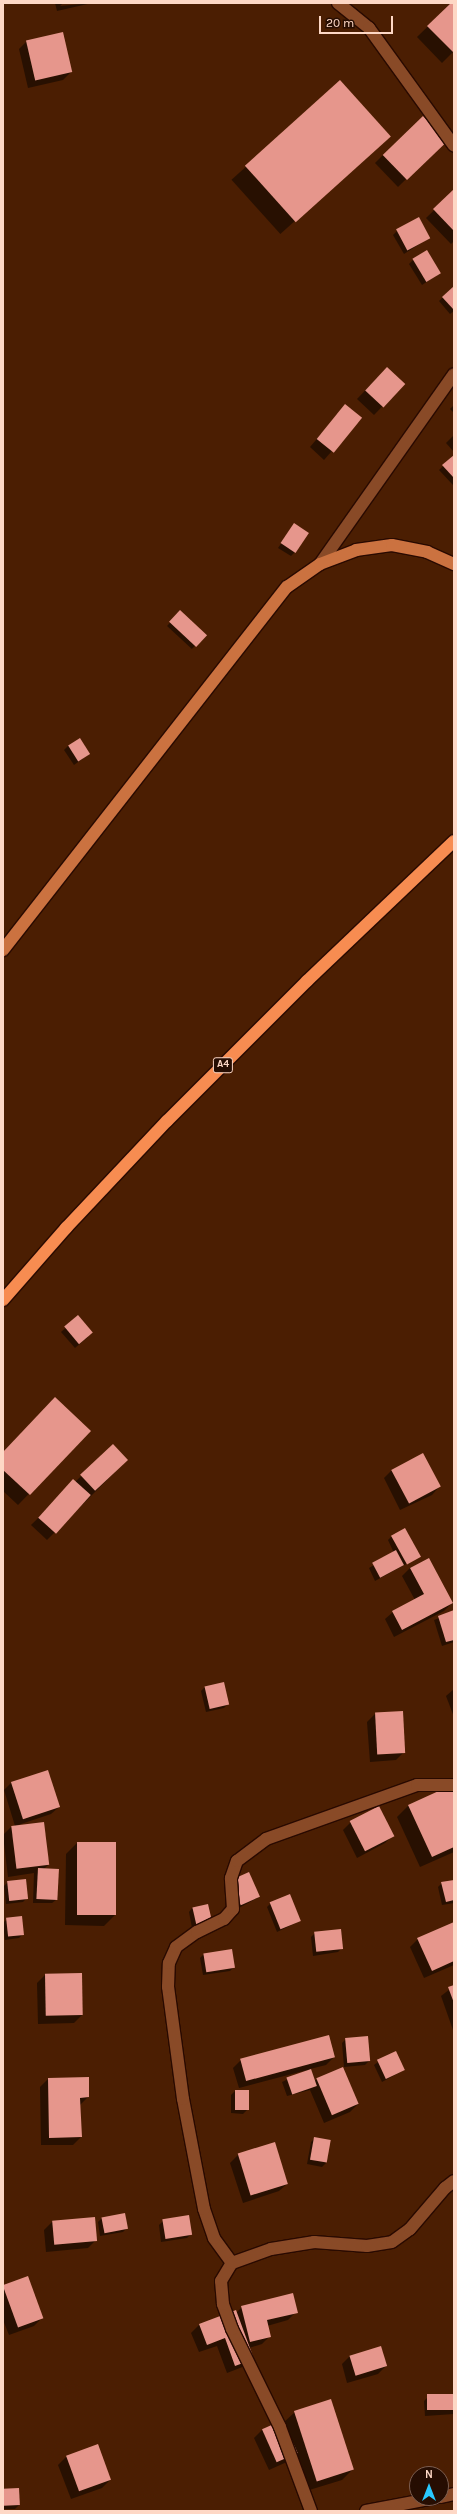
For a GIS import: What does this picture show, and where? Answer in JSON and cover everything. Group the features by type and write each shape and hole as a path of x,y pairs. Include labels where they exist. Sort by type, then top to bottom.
{"highway":[{"name":"A4","path":"3,1300 66,1228 168,1120 307,981 454,841"}],"main road":[{"path":"3,950 287,587 320,564 356,550 392,545 427,552 454,564"}],"street":[{"path":"338,3 369,28 454,146"},
{"path":"320,564 454,374"},
{"path":"232,2263 214,2238 204,2209 183,2099 168,1987 169,1963 176,1947 197,1932 224,1919 233,1908 231,1878 237,1861 266,1839 417,1786 454,1785"},
{"path":"311,2511 280,2427 238,2342 223,2304 221,2281 232,2263 271,2249 314,2242 367,2246 392,2242 410,2229 445,2188 454,2181"},
{"path":"366,2511 409,2503"}],"building":[{"path":"451,3 454,3 454,53 427,26"},
{"path":"63,32 72,72 35,80 26,41"},
{"path":"340,80 391,136 296,222 245,166"},
{"path":"423,116 447,141 407,180 383,155"},
{"path":"454,189 454,231 433,209"},
{"path":"419,217 430,238 407,250 396,229"},
{"path":"427,250 441,273 426,282 412,259"},
{"path":"454,286 454,310 442,297"},
{"path":"387,367 405,384 383,407 365,390"},
{"path":"345,404 362,418 334,453 317,439"},
{"path":"454,455 454,478 442,465"},
{"path":"294,523 309,533 296,553 281,543"},
{"path":"180,610 207,635 196,647 169,622"},
{"path":"80,738 90,754 78,762 68,745"},
{"path":"78,1315 93,1333 79,1344 64,1327"},
{"path":"55,1397 91,1431 30,1495 3,1470 3,1452"},
{"path":"113,1444 128,1460 95,1491 80,1475"},
{"path":"423,1453 441,1487 409,1503 391,1470"},
{"path":"73,1479 91,1495 56,1534 38,1518"},
{"path":"405,1528 421,1557 407,1565 391,1536"},
{"path":"396,1550 404,1565 380,1578 372,1563"},
{"path":"429,1558 453,1603 402,1630 392,1611 424,1594 410,1568"},
{"path":"454,1610 454,1640 446,1642 438,1616"},
{"path":"224,1682 229,1704 210,1709 205,1686"},
{"path":"403,1711 405,1753 377,1754 375,1712"},
{"path":"48,1770 60,1807 23,1819 11,1782"},
{"path":"454,1784 454,1847 432,1857 408,1805"},
{"path":"379,1806 394,1836 365,1851 350,1821"},
{"path":"44,1822 49,1865 16,1869 11,1826"},
{"path":"77,1842 116,1842 116,1915 77,1915"},
{"path":"38,1868 59,1869 57,1900 36,1899"},
{"path":"249,1872 260,1897 241,1905 230,1881"},
{"path":"26,1879 28,1899 9,1901 7,1881"},
{"path":"454,1880 454,1900 446,1902 441,1882"},
{"path":"290,1894 301,1921 280,1929 270,1902"},
{"path":"208,1904 212,1922 196,1925 192,1908"},
{"path":"22,1916 24,1935 8,1937 6,1918"},
{"path":"454,1922 454,1961 432,1971 417,1938"},
{"path":"341,1929 343,1949 316,1952 314,1932"},
{"path":"232,1949 235,1968 206,1972 203,1954"},
{"path":"82,1973 83,2015 46,2016 45,1974"},
{"path":"454,1985 454,2003 448,1987"},
{"path":"329,2035 335,2057 246,2081 240,2059"},
{"path":"368,2036 370,2061 347,2063 345,2038"},
{"path":"396,2051 405,2070 386,2079 377,2060"},
{"path":"343,2067 359,2104 332,2115 316,2078"},
{"path":"311,2069 317,2086 292,2094 286,2077"},
{"path":"89,2077 89,2097 80,2098 82,2137 49,2138 48,2078"},
{"path":"235,2090 249,2090 249,2110 235,2110"},
{"path":"314,2137 331,2140 327,2163 310,2160"},
{"path":"275,2142 288,2184 251,2195 238,2153"},
{"path":"125,2213 128,2229 104,2233 101,2218"},
{"path":"189,2215 192,2235 165,2239 162,2219"},
{"path":"95,2217 97,2241 54,2245 52,2221"},
{"path":"28,2276 43,2318 18,2328 3,2285"},
{"path":"293,2293 298,2313 267,2320 271,2337 250,2342 241,2306"},
{"path":"236,2310 254,2359 235,2366 225,2338 207,2345 199,2324"},
{"path":"381,2346 387,2366 356,2376 349,2356"},
{"path":"427,2394 454,2394 454,2410 427,2410"},
{"path":"331,2399 354,2469 317,2481 294,2411"},
{"path":"283,2420 298,2453 277,2462 262,2429"},
{"path":"98,2444 111,2480 79,2491 66,2456"},
{"path":"19,2488 20,2505 4,2506 3,2489"}]}
